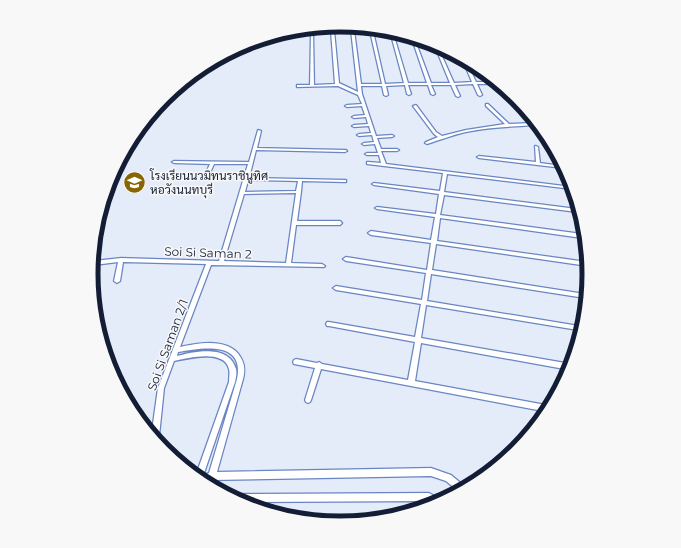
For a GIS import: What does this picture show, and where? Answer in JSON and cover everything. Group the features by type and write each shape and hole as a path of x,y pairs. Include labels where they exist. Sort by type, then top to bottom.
{"street":[{"path":"332,33 338,85"},
{"path":"353,33 360,94 384,165"},
{"path":"312,34 312,86"},
{"path":"372,34 386,95"},
{"path":"393,38 409,94"},
{"path":"415,44 433,94"},
{"path":"440,53 458,96"},
{"path":"466,67 480,95"},
{"path":"360,85 489,83"},
{"path":"298,86 338,85 360,94"},
{"path":"347,106 364,105"},
{"path":"487,105 506,124"},
{"path":"415,106 435,133 442,138"},
{"path":"354,117 368,116"},
{"path":"427,143 442,138 506,124 530,124"},
{"path":"354,126 371,125"},
{"path":"221,263 259,131"},
{"path":"359,135 392,136"},
{"path":"364,144 376,143"},
{"path":"536,147 538,164"},
{"path":"254,149 345,151"},
{"path":"367,154 397,150"},
{"path":"479,157 558,166"},
{"path":"174,162 251,163"},
{"path":"207,175 213,162"},
{"path":"369,163 567,187"},
{"path":"411,382 445,172"},
{"path":"246,179 344,181"},
{"path":"288,265 300,180"},
{"path":"374,184 574,211"},
{"path":"242,193 298,192"},
{"path":"377,208 579,236"},
{"path":"294,223 340,223"},
{"path":"370,233 582,263"},
{"path":"346,259 581,295"},
{"path":"117,281 121,260"},
{"name":"Soi Si Saman 2","path":"99,262 121,260 209,264 221,263 322,266"},
{"name":"Soi Si Saman 2/1","path":"156,430 161,388 209,264"},
{"path":"336,288 576,328"},
{"path":"329,324 564,366"},
{"path":"176,350 210,344 224,347 234,353 241,365 240,380 209,477 431,472 448,478 457,486"},
{"path":"173,359 196,354 222,355 228,360 233,370 232,382 201,471"},
{"path":"296,362 319,365 542,407"},
{"path":"308,400 319,365"},
{"path":"229,389 237,390"},
{"path":"248,498 429,497 432,498"}],"place":[{"name":"โรงเรียนนวมิทนราชินูทิศ หอวังนนทบุรี","path":"134,183"}]}
